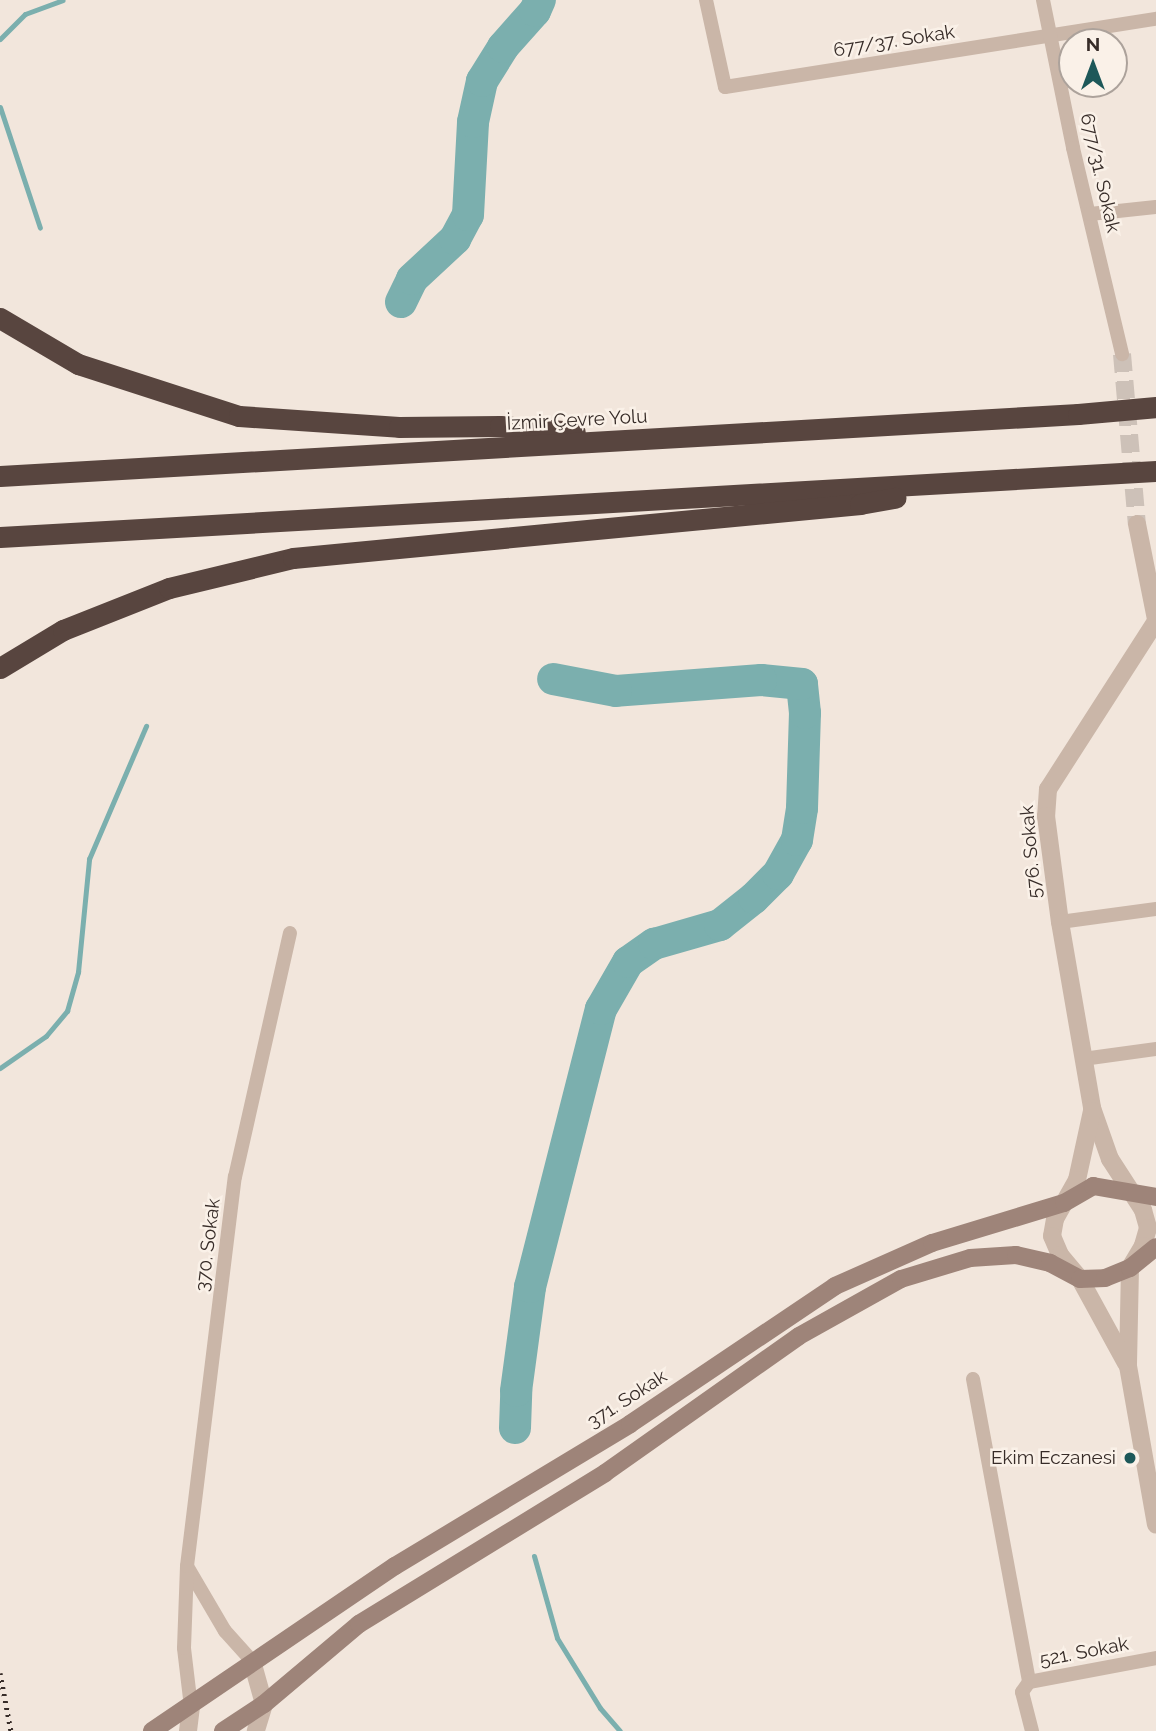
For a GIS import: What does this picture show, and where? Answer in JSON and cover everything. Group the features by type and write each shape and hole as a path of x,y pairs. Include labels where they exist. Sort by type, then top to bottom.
{"highway":[{"path":"0,318 78,363 239,416 399,427 500,426 653,438"},
{"name":"İzmir Çevre Yolu","path":"0,476 1156,407"},
{"path":"0,537 1156,471"},
{"path":"4,665 63,630 169,588 293,558 860,504 987,481"}],"main road":[{"name":"371. Sokak","path":"152,1731 191,1707 251,1661 395,1566 630,1424 835,1286 932,1243 1064,1203 1093,1186 1112,1188 1130,1195 1156,1197"},
{"path":"223,1731 264,1704 359,1624 605,1473 799,1336 901,1279 970,1258 1016,1255 1050,1264 1080,1279 1105,1278 1130,1268 1156,1247"}],"street":[{"name":"677/37. Sokak","path":"706,0 725,86 1156,19"},
{"name":"677/31. Sokak","path":"1043,0 1073,148 1122,354"},
{"path":"1090,214 1156,207"},
{"name":"576. Sokak","path":"1092,1108 1045,816 1048,789 1156,620 1137,524"},
{"path":"1060,922 1156,909"},
{"name":"370. Sokak","path":"191,1707 184,1648 187,1566 235,1177 290,933"},
{"path":"1083,1059 1156,1049"},
{"path":"1092,1108 1110,1159 1130,1195 1143,1210 1148,1228 1143,1246 1130,1268 1128,1366 1156,1525"},
{"path":"1092,1108 1077,1180 1055,1219 1052,1236 1060,1255 1080,1279 1128,1366"},
{"path":"973,1379 1029,1682"},
{"path":"187,1566 225,1631 251,1661 264,1704 256,1731"},
{"name":"521. Sokak","path":"1032,1731 1022,1692 1029,1682 1156,1658"},
{"path":"188,1731 191,1707"}],"waterway":[{"path":"0,39 25,14 63,0"},
{"path":"401,302 412,279 455,239 468,215 473,122 482,81 503,47 535,11 540,0"},
{"path":"0,107 40,228"},
{"path":"515,1428 516,1391 530,1287 601,1009 628,962 654,944 720,925 754,898 778,874 797,840 802,808 805,713 802,684 761,680 616,691 553,679"},
{"path":"0,1068 46,1036 67,1011 78,972 89,859 146,726"},
{"path":"534,1556 557,1638 600,1708 620,1731"}],"tunnel":[{"path":"1122,354 1137,524"}],"railway":[{"path":"0,1673 11,1731"}],"place":[{"name":"Ekim Eczanesi","path":"1130,1458"}]}
